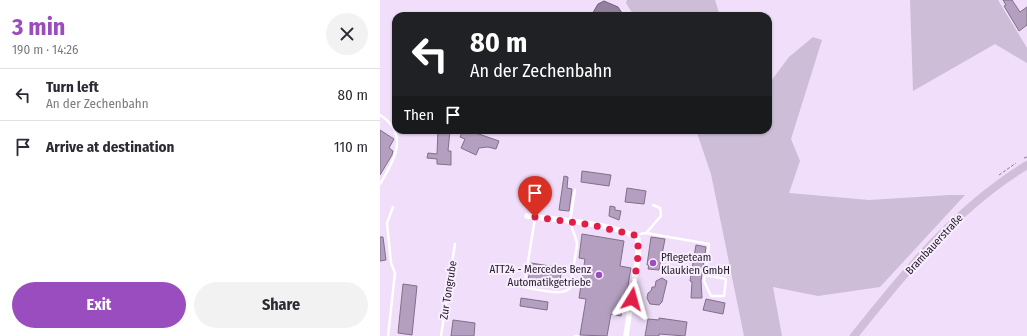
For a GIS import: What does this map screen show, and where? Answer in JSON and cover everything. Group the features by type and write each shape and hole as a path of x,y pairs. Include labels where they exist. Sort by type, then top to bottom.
{"main road":[{"name":"Brambauerstraße","path":"854,336 887,295 943,232 972,204 1027,165"}],"street":[{"path":"527,216 570,222 634,235 638,239 638,256 626,336"}],"lane":[{"path":"380,115 392,126"},
{"path":"380,184 397,152 398,141 395,134"},
{"path":"535,217 524,287 563,293 570,288 577,240 570,222 575,190"},
{"path":"646,233 661,216 660,208 653,205"},
{"path":"388,336 395,273 391,262 387,223 393,207"},
{"path":"634,235 646,233 709,244 704,281 709,294 720,297 724,296 726,279 705,275"},
{"name":"Zur Tongrube","path":"441,336 455,244"}],"shaded area":[{"path":"627,0 715,0 719,12 632,12 626,3"},
{"path":"910,0 998,0 1027,48 1027,63 995,44 913,91"},
{"path":"604,1 618,7 621,12 593,12 598,4"},
{"path":"813,37 822,40 791,139 800,161 789,193 869,200 965,195 880,287 818,296 773,287 782,336 744,336 711,174 697,134 772,134 772,80 789,57"}],"building":[{"path":"1003,0 1012,0 1020,12 1027,7 1027,25 1019,31 1004,6 1006,5"},
{"path":"380,130 394,139 389,148 393,151 392,155 380,175"},
{"path":"438,134 450,134 448,151 451,151 451,165 437,164 437,159 427,158 428,153 437,154"},
{"path":"461,134 479,134 499,141 496,149 488,147 479,148 476,155 461,148 465,139 460,137"},
{"path":"582,171 611,175 609,186 581,182"},
{"path":"564,176 568,177 567,188 572,189 569,211 559,210"},
{"path":"627,188 646,191 644,204 625,202"},
{"path":"610,206 615,207 615,210 621,211 619,220 609,216"},
{"path":"582,234 624,241 620,266 631,268 624,308 622,308 621,316 611,314 607,336 580,335 586,299 579,298 585,259 579,258"},
{"path":"380,237 383,237 386,260 380,261"},
{"path":"651,237 665,239 659,270 648,269 649,265 647,265"},
{"path":"696,245 706,247 701,281 702,298 691,298 692,282 690,281"},
{"path":"531,263 562,268 559,286 528,281"},
{"path":"662,278 667,281 662,302 659,305 650,304 647,298 648,293 651,291 652,287 655,287 656,281"},
{"path":"403,284 417,286 412,335 398,333"},
{"path":"521,298 548,302 547,310 520,306"},
{"path":"706,299 725,303 723,314 703,310"},
{"path":"659,318 687,322 685,336 659,334 659,336 645,336 648,319 659,320"},
{"path":"453,320 475,323 474,336 451,336"}],"place":[{"name":"Pflegeteam Klaukien GmbH","path":"653,263"},
{"name":"ATT24 - Mercedes Benz Automatikgetriebe","path":"599,275"}],"route":[{"path":"535,217 592,225 627,232 634,235 638,239 638,256 632,299"}]}
